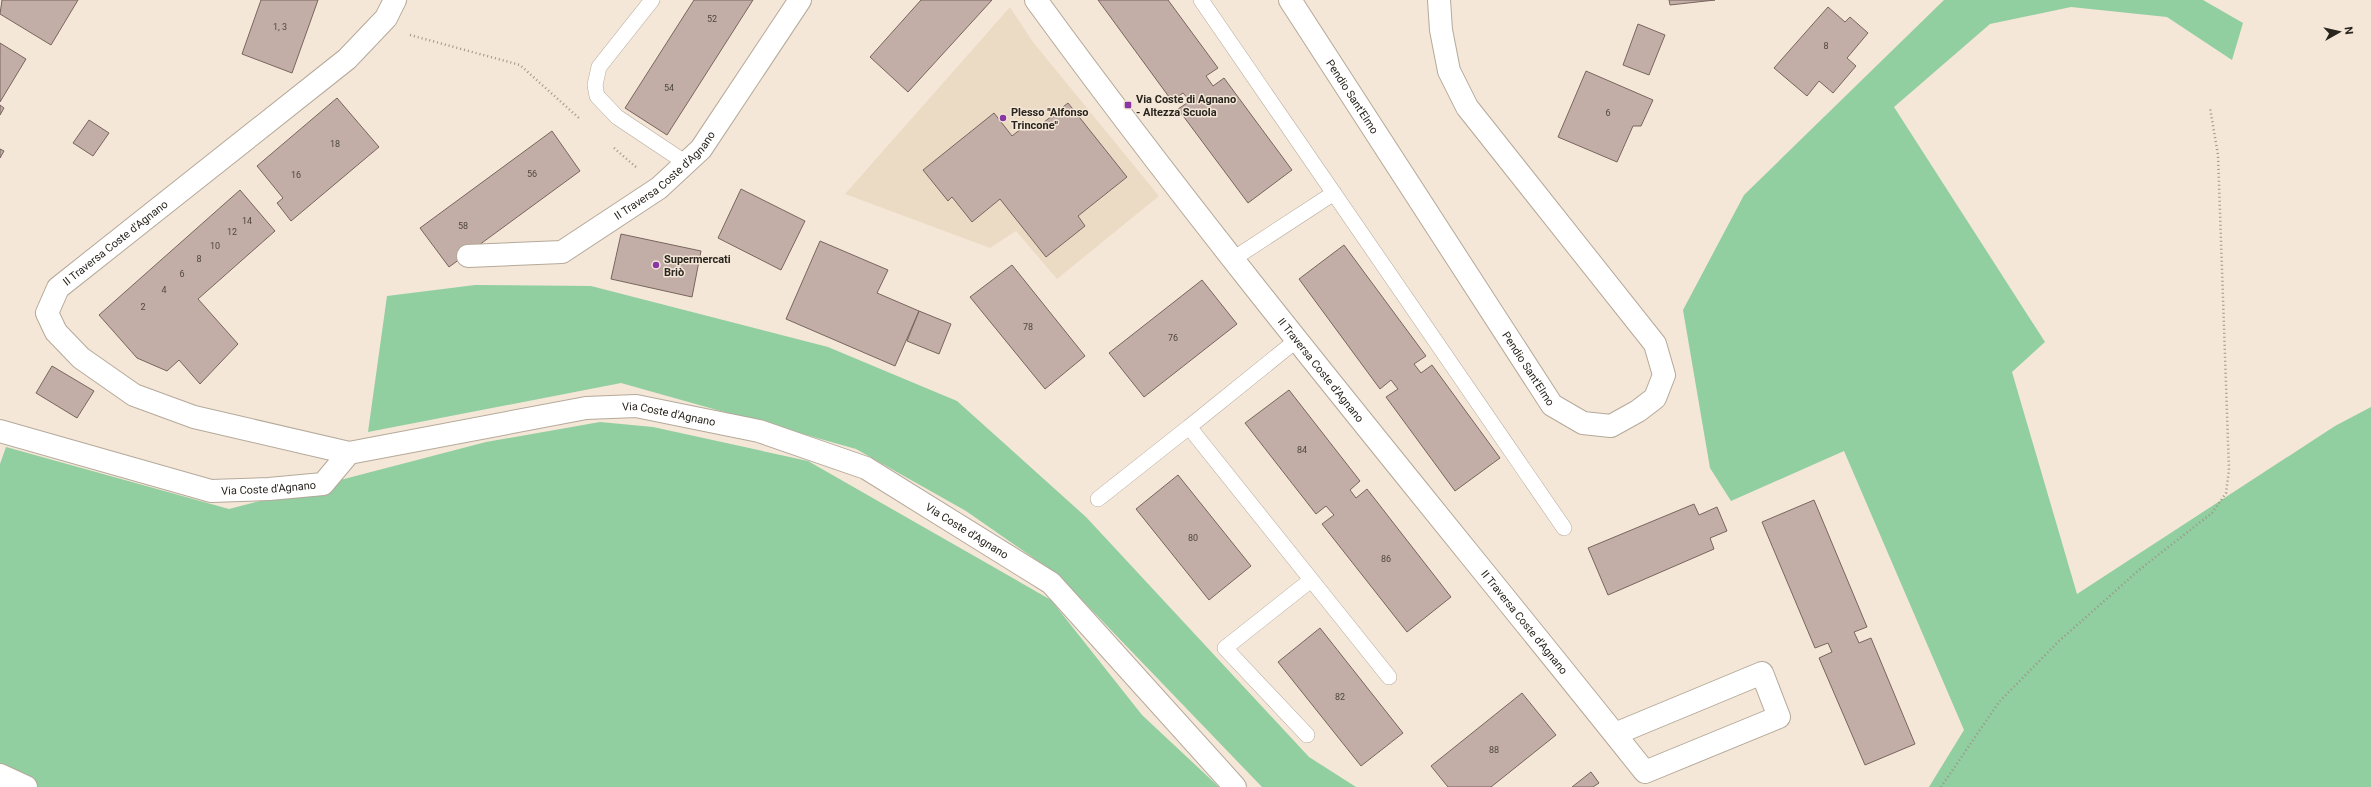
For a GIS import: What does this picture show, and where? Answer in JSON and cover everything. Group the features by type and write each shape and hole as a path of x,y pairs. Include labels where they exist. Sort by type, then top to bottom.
{"street":[{"name":"II Traversa Coste d'Agnano","path":"349,453 194,417 134,396 81,358 56,332 47,314 58,288 347,59 386,18 395,0"},
{"name":"II Traversa Coste d'Agnano","path":"468,256 562,252 659,188 701,149 800,0"},
{"name":"II Traversa Coste d'Agnano","path":"1036,0 1091,76 1232,259 1298,339 1645,772 1779,717 1762,674 1615,734"},
{"name":"Pendio Sant'Elmo","path":"1290,0 1552,405 1583,423 1611,426 1638,411 1655,398 1664,375 1655,344 1467,107 1448,71 1441,30 1439,0"},
{"name":"Via Coste d'Agnano","path":"0,430 211,491 269,489 323,484 349,453 586,408 636,406 759,431 866,468 1050,583 1235,787"},
{"path":"0,775 26,787"}],"lane":[{"path":"652,0 600,67 594,84 597,96 617,117 686,163"},
{"path":"1201,0 1564,528"},
{"path":"1232,259 1334,193"},
{"path":"1098,499 1189,428 1298,339"},
{"path":"1189,428 1388,677"},
{"path":"1308,735 1226,648 1311,580"}],"path":[{"path":"378,26 520,66 584,122"},
{"path":"1941,787 1999,702 2058,642 2139,570 2212,513 2226,493 2229,470 2218,155 2210,108"},
{"path":"613,147 659,188"}],"shaded area":[{"name":"Plesso \"Alfonso Trincone\"","path":"1010,7 1033,42 1159,196 1057,279 1016,231 990,248 845,194"}],"green space":[{"path":"1944,0 2203,0 2243,23 2232,60 2167,17 2071,7 1990,24 1894,107 2045,342 2012,372 2077,594 2335,426 2371,407 2371,787 1929,787 1964,730 1844,451 1731,501 1710,468 1683,310 1744,195"},
{"path":"475,285 591,286 828,347 957,401 1086,517 1309,757 1356,787 1262,787 1058,575 966,511 856,449 621,383 368,432 387,296"},
{"path":"600,422 653,427 808,461 1051,600 1142,715 1219,787 0,787 0,464 6,447 229,509 486,442"}],"building":[{"path":"2,0 78,0 51,45 0,14"},
{"path":"261,0 318,0 292,73 242,54"},
{"path":"694,0 753,0 667,135 625,108"},
{"path":"921,0 992,0 908,92 870,57"},
{"path":"1098,0 1168,0 1218,68 1206,76 1213,86 1224,78 1292,170 1248,203 1178,109 1190,101 1183,93 1172,101"},
{"path":"1669,0 1715,0 1670,5"},
{"path":"1828,7 1845,22 1850,17 1868,33 1847,58 1856,66 1833,93 1819,81 1807,96 1774,68"},
{"path":"1638,24 1665,35 1649,75 1623,65"},
{"path":"0,43 26,59 0,102"},
{"path":"1586,71 1653,100 1641,126 1633,126 1617,162 1558,137"},
{"path":"337,98 379,147 291,221 277,203 283,198 257,166"},
{"path":"1068,103 1127,177 1078,216 1085,226 1046,257 1000,199 972,222 952,197 948,201 923,170 994,113 1012,136 1026,125 1038,127"},
{"path":"0,105 4,108 0,115"},
{"path":"89,120 109,133 93,156 73,143"},
{"path":"552,131 580,171 449,267 420,228"},
{"path":"0,149 4,151 0,158"},
{"path":"741,189 805,221 781,270 718,238"},
{"path":"240,190 275,231 198,299 238,344 200,384 179,360 167,371 137,358 99,315"},
{"name":"Supermercati Briò","path":"621,234 701,251 692,297 611,279"},
{"path":"820,241 888,270 877,293 919,311 895,366 786,319"},
{"path":"1344,245 1426,356 1414,364 1421,373 1432,365 1500,458 1455,491 1386,397 1398,389 1391,380 1380,389 1299,279"},
{"path":"1012,265 1085,356 1045,389 970,297"},
{"path":"1202,280 1237,324 1144,397 1109,353"},
{"path":"919,311 951,324 939,354 907,341"},
{"path":"52,366 94,391 77,418 36,393"},
{"path":"1289,390 1360,481 1350,490 1356,498 1367,489 1451,597 1407,632 1322,524 1334,515 1326,506 1316,514 1245,423"},
{"path":"1178,475 1251,566 1209,600 1136,509"},
{"path":"1814,500 1867,627 1854,632 1859,643 1871,638 1915,744 1865,765 1819,658 1832,652 1828,643 1815,648 1762,522"},
{"path":"1694,504 1699,515 1717,507 1727,531 1710,538 1714,549 1608,595 1588,548"},
{"path":"1320,628 1403,733 1361,766 1278,662"},
{"path":"1522,693 1556,735 1491,787 1448,787 1431,766"},
{"path":"1591,772 1599,783 1593,787 1572,787"}],"place":[{"name":"Via Coste di Agnano - Altezza Scuola","path":"1128,105"},
{"name":"Plesso \"Alfonso Trincone\"","path":"1003,118"},
{"name":"Supermercati Briò","path":"656,265"}]}
